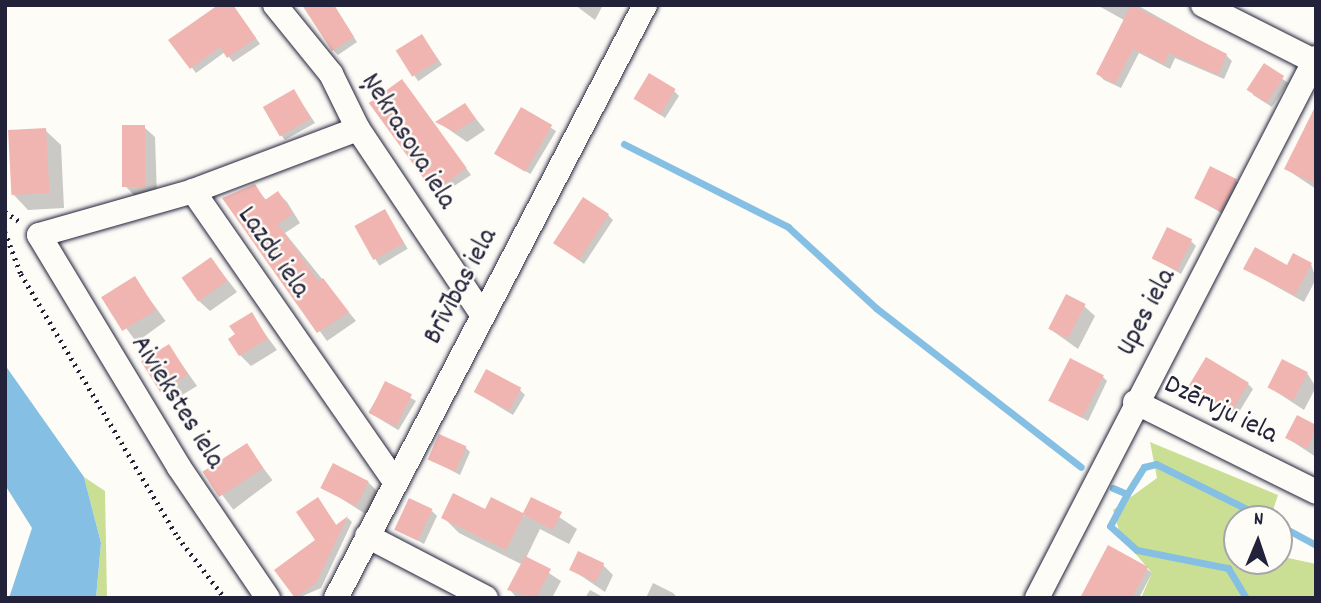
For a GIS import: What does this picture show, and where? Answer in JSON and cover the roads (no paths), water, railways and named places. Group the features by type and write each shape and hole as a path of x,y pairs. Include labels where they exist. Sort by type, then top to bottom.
{"street":[{"name":"Ņekrasova iela","path":"275,5 331,74 358,128 482,314"},
{"name":"Brīvības iela","path":"336,598 393,479 645,5"},
{"path":"1203,5 1315,60"},
{"name":"Upes iela","path":"1037,598 1135,402 1315,60"},
{"path":"193,191 358,128"},
{"name":"Aiviekstes iela","path":"193,191 39,234 179,467 268,598"},
{"name":"Lazdu iela","path":"193,191 393,479"},
{"name":"Dzērvju iela","path":"1135,402 1316,492"},
{"path":"367,536 486,598"}],"water":[{"path":"5,365 84,477 101,543 96,598 9,598 32,528 5,485"}],"waterway":[{"path":"624,144 788,227 876,308 1081,467"},
{"path":"1113,488 1127,494 1144,467 1156,464 1239,505"},
{"path":"1127,494 1110,526 1137,550 1228,568 1246,598"},
{"path":"1293,533 1316,545"}]}
